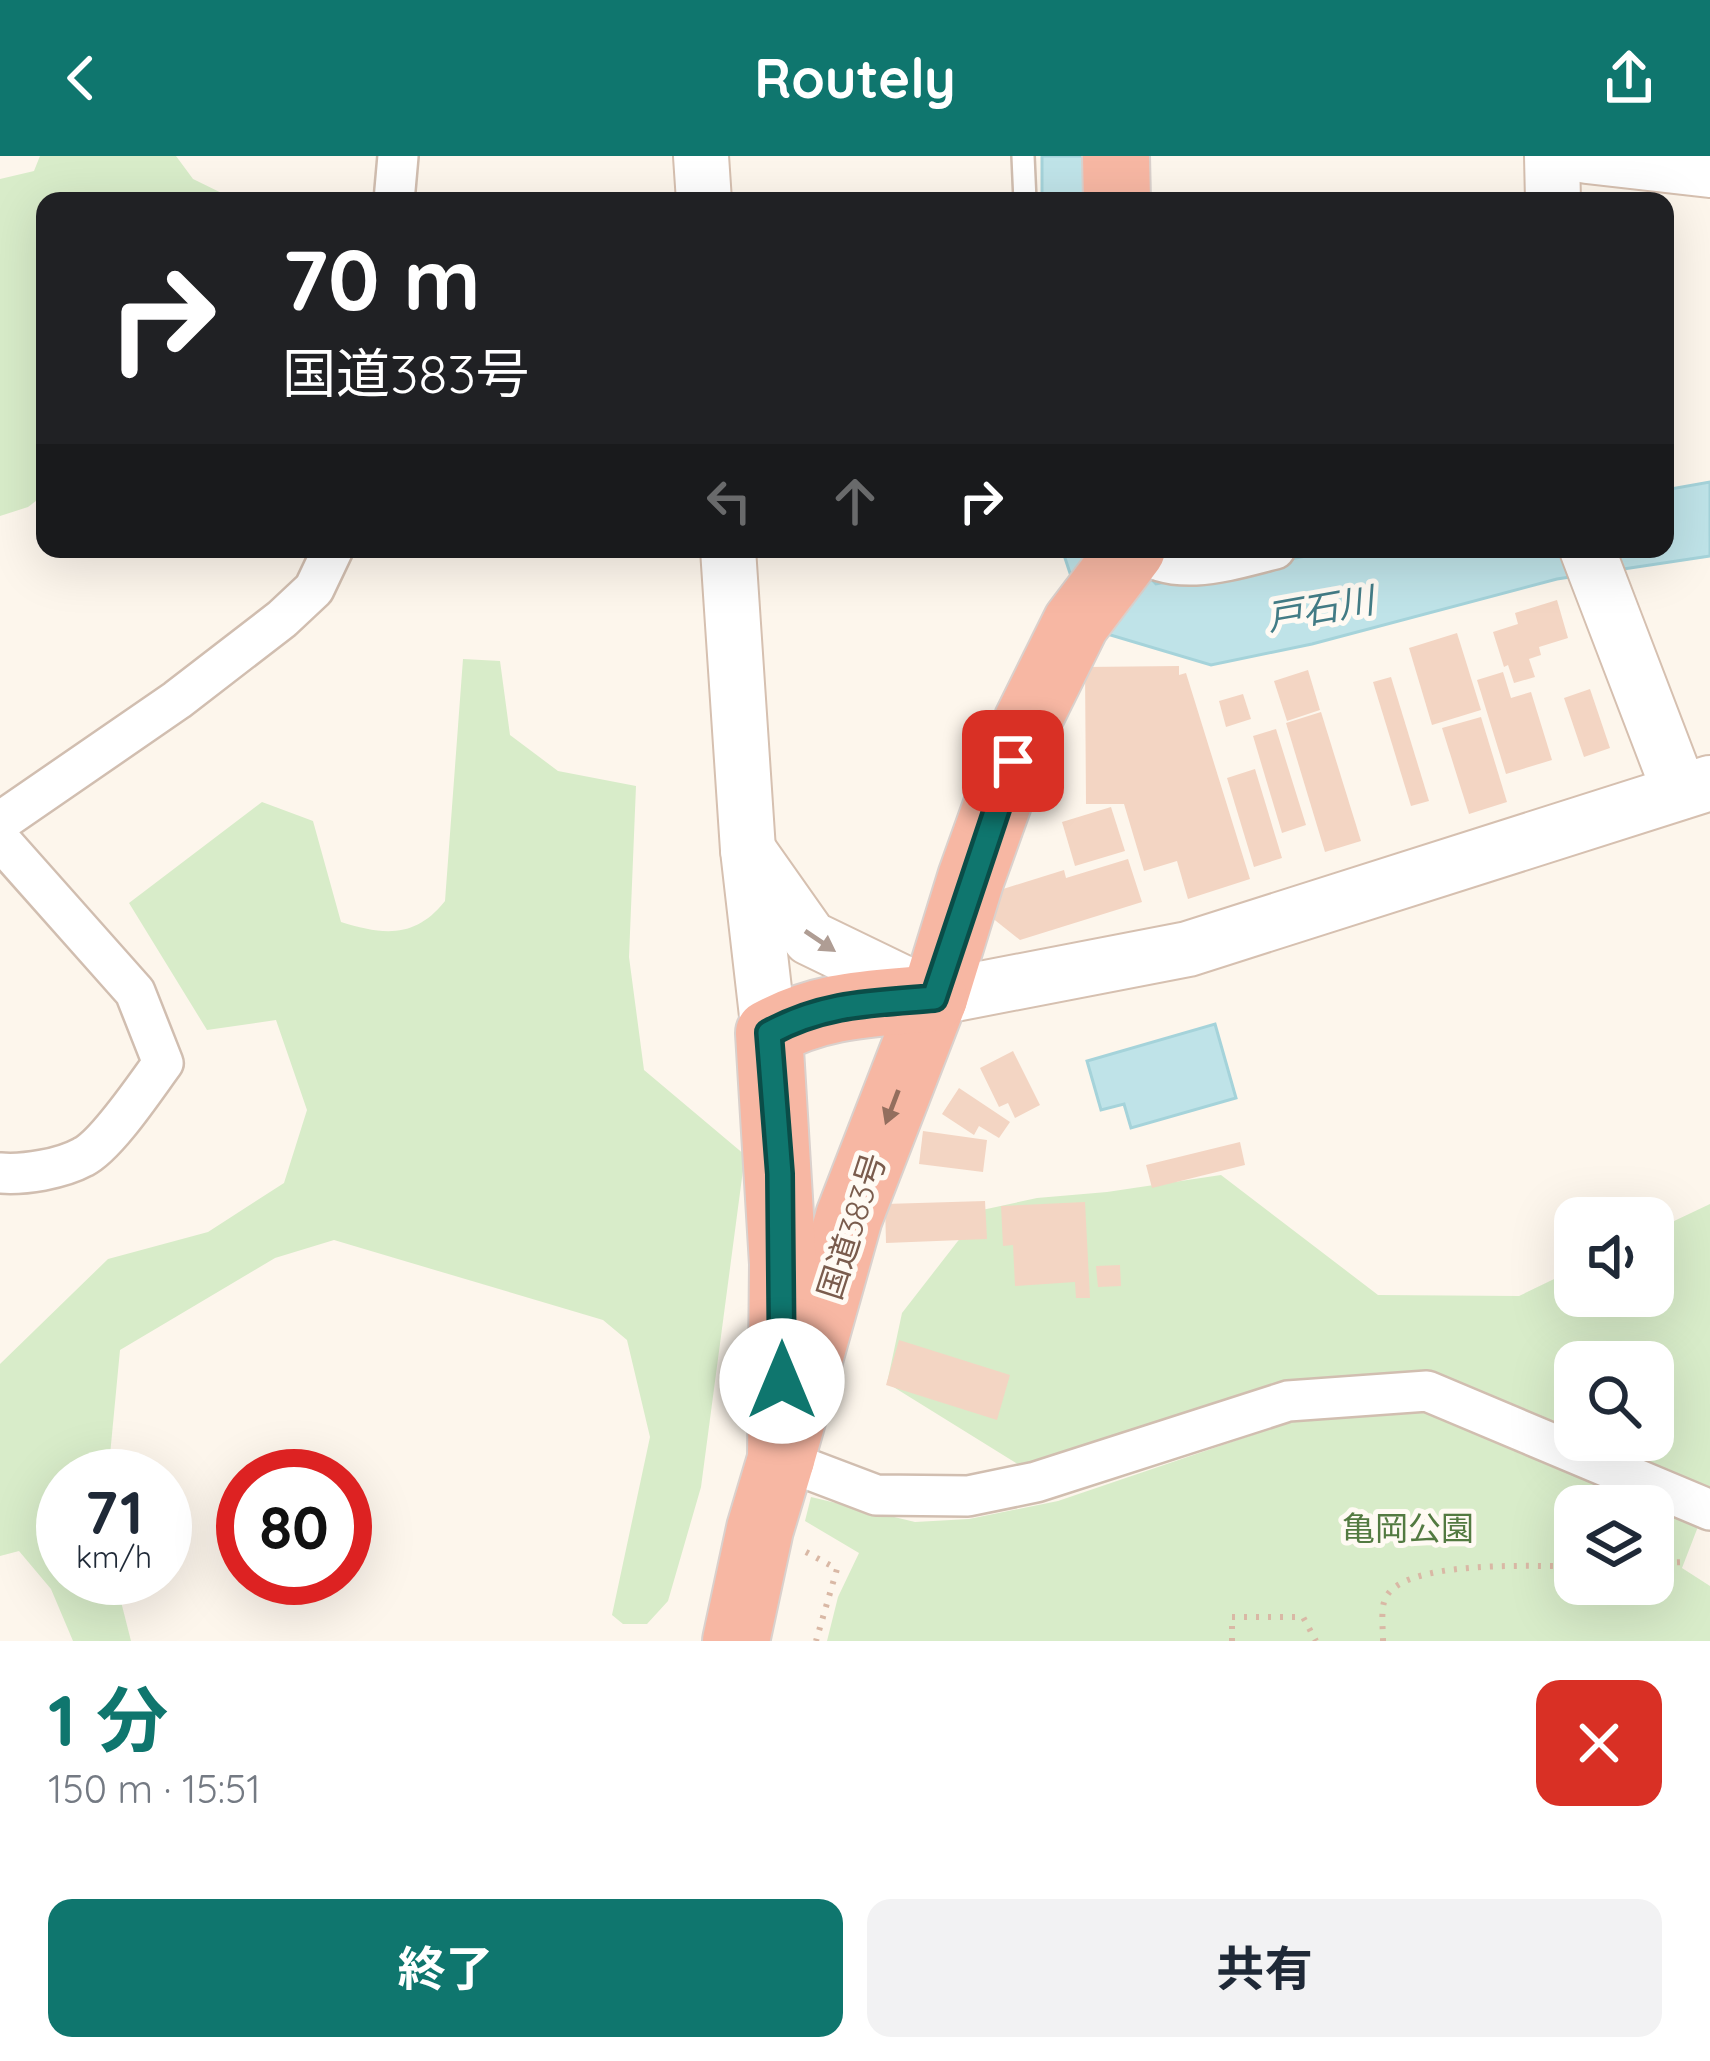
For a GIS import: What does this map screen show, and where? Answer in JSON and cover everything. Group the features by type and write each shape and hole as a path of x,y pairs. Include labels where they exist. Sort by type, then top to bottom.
{"highway":[{"path":"1116,156 1117,192"},
{"name":"国道383号","path":"736,1641 760,1529 849,1217 934,998 1027,722 1076,622 1128,558"},
{"path":"769,1033 802,1015 934,998"},
{"name":"国道383号","path":"769,1033 782,1241 782,1459"}],"street":[{"path":"395,192 398,156"},
{"path":"701,156 703,192"},
{"path":"1552,156 1553,192"},
{"path":"1587,156 1681,163"},
{"path":"0,822 177,700 282,619 314,589 329,558"},
{"path":"729,558 748,850 769,1033"},
{"path":"1148,558 1209,565 1238,558"},
{"path":"748,850 810,938 934,998 1188,949 1695,788 1594,570"},
{"path":"0,840 135,992 163,1063 133,1105 86,1156 18,1174 0,1173"},
{"path":"782,1459 876,1495 968,1496 1036,1482 1288,1401 1427,1391 1710,1510"}],"lane":[{"path":"1023,156 1025,192"}],"path":[{"path":"1674,1562 1686,1562"},
{"path":"1383,1641 1384,1600 1412,1576 1554,1567"},
{"path":"816,1641 837,1568"},
{"path":"1232,1641 1232,1617 1303,1617 1316,1641"}],"green space":[{"path":"40,156 176,156 193,179 220,192 36,192 36,501 0,516 0,179 34,171"},
{"path":"463,659 500,661 510,735 558,771 636,786 629,957 644,1070 745,1155 701,1487 668,1601 647,1624 623,1624 612,1615 650,1437 627,1340 603,1320 334,1240 275,1258 120,1350 111,1449 36,1449 36,1571 19,1551 0,1556 0,1364 108,1259 208,1232 284,1183 307,1110 276,1020 207,1030 129,903 262,802 313,821 341,922 398,931 422,922 445,901"},
{"path":"1221,1175 1378,1295 1519,1296 1554,1279 1554,1317 1674,1317 1674,1221 1710,1204 1710,1493 1632,1461 1674,1461 1674,1341 1554,1341 1554,1429 1432,1379 1029,1471 887,1383 902,1313 982,1210 1037,1198"},
{"name":"亀岡公園","path":"1320,1412 1429,1412 1605,1485 1554,1485 1554,1605 1674,1605 1674,1514 1699,1524 1682,1568 1710,1586 1710,1641 827,1641 838,1597 859,1553 805,1521 811,1497 915,1522 969,1519 1058,1501"},
{"path":"58,1605 122,1605 131,1641 73,1641"}],"water":[{"path":"1042,156 1096,156 1097,192 1042,192"},
{"name":"戸石川","path":"1710,482 1710,556 1557,579 1312,644 1211,665 1107,634 1065,558 1131,558 1156,584 1296,558 1674,558 1674,488"},
{"path":"1215,1024 1236,1098 1131,1128 1124,1104 1101,1110 1087,1061"}],"building":[{"path":"1557,600 1568,638 1539,647 1541,655 1529,659 1535,677 1514,683 1493,632 1518,624 1515,613"},
{"path":"1457,633 1481,710 1432,725 1409,648"},
{"path":"1179,666 1179,675 1186,673 1250,879 1188,899 1177,861 1144,871 1124,804 1086,804 1085,667"},
{"path":"1308,670 1320,710 1287,721 1274,681"},
{"path":"1503,672 1511,698 1531,692 1552,760 1506,774 1477,680"},
{"path":"1391,677 1429,801 1411,806 1373,682"},
{"path":"1590,689 1610,748 1584,757 1564,698"},
{"path":"1243,694 1251,719 1226,727 1219,701"},
{"path":"1321,712 1361,841 1325,852 1286,723"},
{"path":"1481,717 1507,802 1469,814 1442,728"},
{"path":"1276,729 1306,825 1282,833 1253,736"},
{"path":"1255,769 1282,858 1254,867 1227,778"},
{"path":"1111,807 1125,851 1075,866 1062,822"},
{"path":"1128,859 1142,902 1020,940 991,917 987,902 1003,889 1064,870 1066,878"},
{"path":"1013,1051 1040,1105 1015,1118 1008,1103 999,1107 980,1068"},
{"path":"959,1088 1010,1122 999,1138 979,1126 974,1135 942,1114"},
{"path":"923,1131 987,1140 983,1172 919,1164"},
{"path":"1240,1142 1245,1165 1152,1188 1146,1165"},
{"path":"985,1201 987,1239 886,1243 885,1204"},
{"path":"1085,1202 1090,1298 1076,1298 1075,1282 1015,1286 1013,1245 1003,1246 1001,1206"},
{"path":"1120,1265 1121,1286 1098,1287 1096,1266"},
{"path":"899,1340 1010,1375 997,1420 886,1385"}],"route":[{"path":"782,1381 780,1174 769,1033 802,1015 934,998 1013,761"}]}
